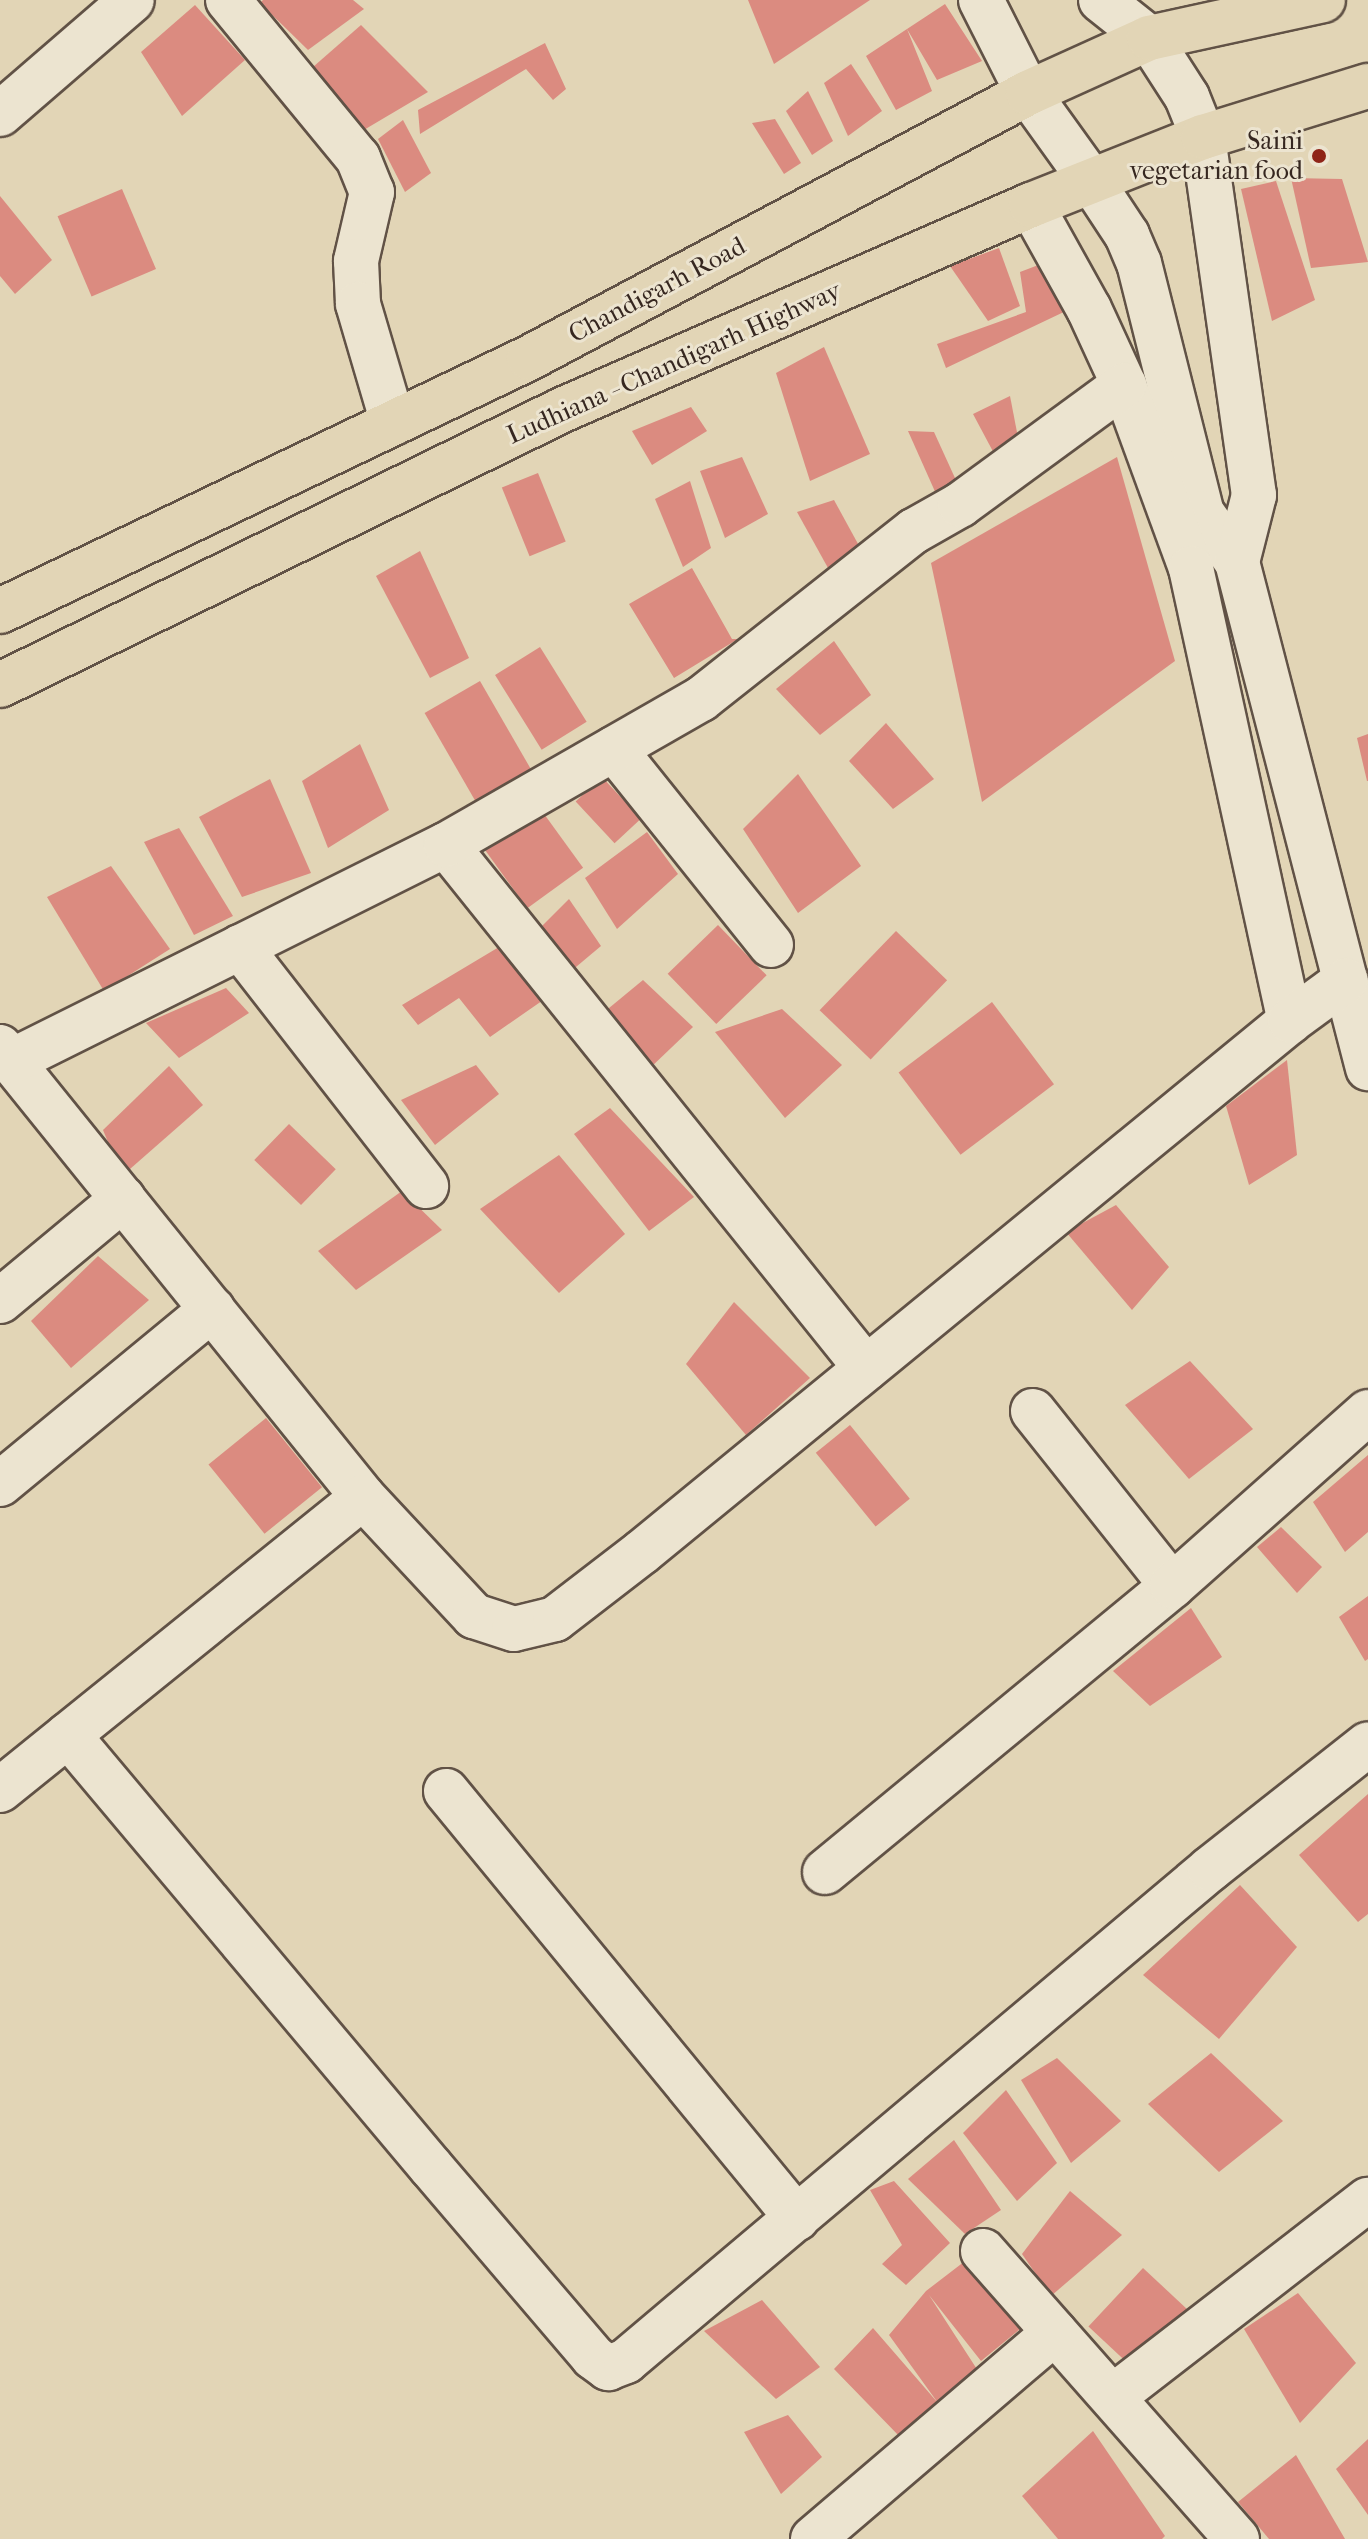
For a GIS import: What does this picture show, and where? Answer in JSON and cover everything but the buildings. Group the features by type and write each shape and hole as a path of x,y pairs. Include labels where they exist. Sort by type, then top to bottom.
{"main road":[{"name":"Chandigarh Road","path":"0,611 543,351 1028,93 1149,38 1195,13 1323,0"},
{"name":"Ludhiana - Chandigarh Highway","path":"0,685 562,410 1031,205 1203,137 1368,86"}],"street":[{"path":"6,95 132,0"},
{"path":"228,0 358,158 372,192 356,261 358,304 393,423"},
{"path":"981,0 1028,93 1127,235 1139,263 1202,513 1237,562 1368,1068"},
{"path":"1101,0 1149,38 1187,97 1203,137 1254,495 1237,562"},
{"path":"1031,205 1089,309 1124,385 1191,568 1290,1021"},
{"path":"1124,385 960,505 914,531 701,699 446,845 240,947 6,1054 363,1497 474,1616 514,1629 555,1619 1290,1021 1346,980"},
{"path":"614,749 771,945"},
{"path":"446,845 866,1368"},
{"path":"240,947 426,1186"},
{"path":"0,1301 123,1199"},
{"path":"0,1484 212,1309"},
{"path":"1033,1411 1172,1586"},
{"path":"825,1872 1172,1586 1368,1412"},
{"path":"0,1790 363,1497"},
{"path":"68,1735 441,2179 593,2357 608,2368 626,2361 1210,1869 1368,1744"},
{"path":"446,1791 797,2218"},
{"path":"1114,2396 1368,2200"},
{"path":"983,2251 1114,2396 1224,2535"},
{"path":"813,2539 1055,2332"}],"place":[{"name":"Saini vegetarian food","path":"1319,156"}]}
